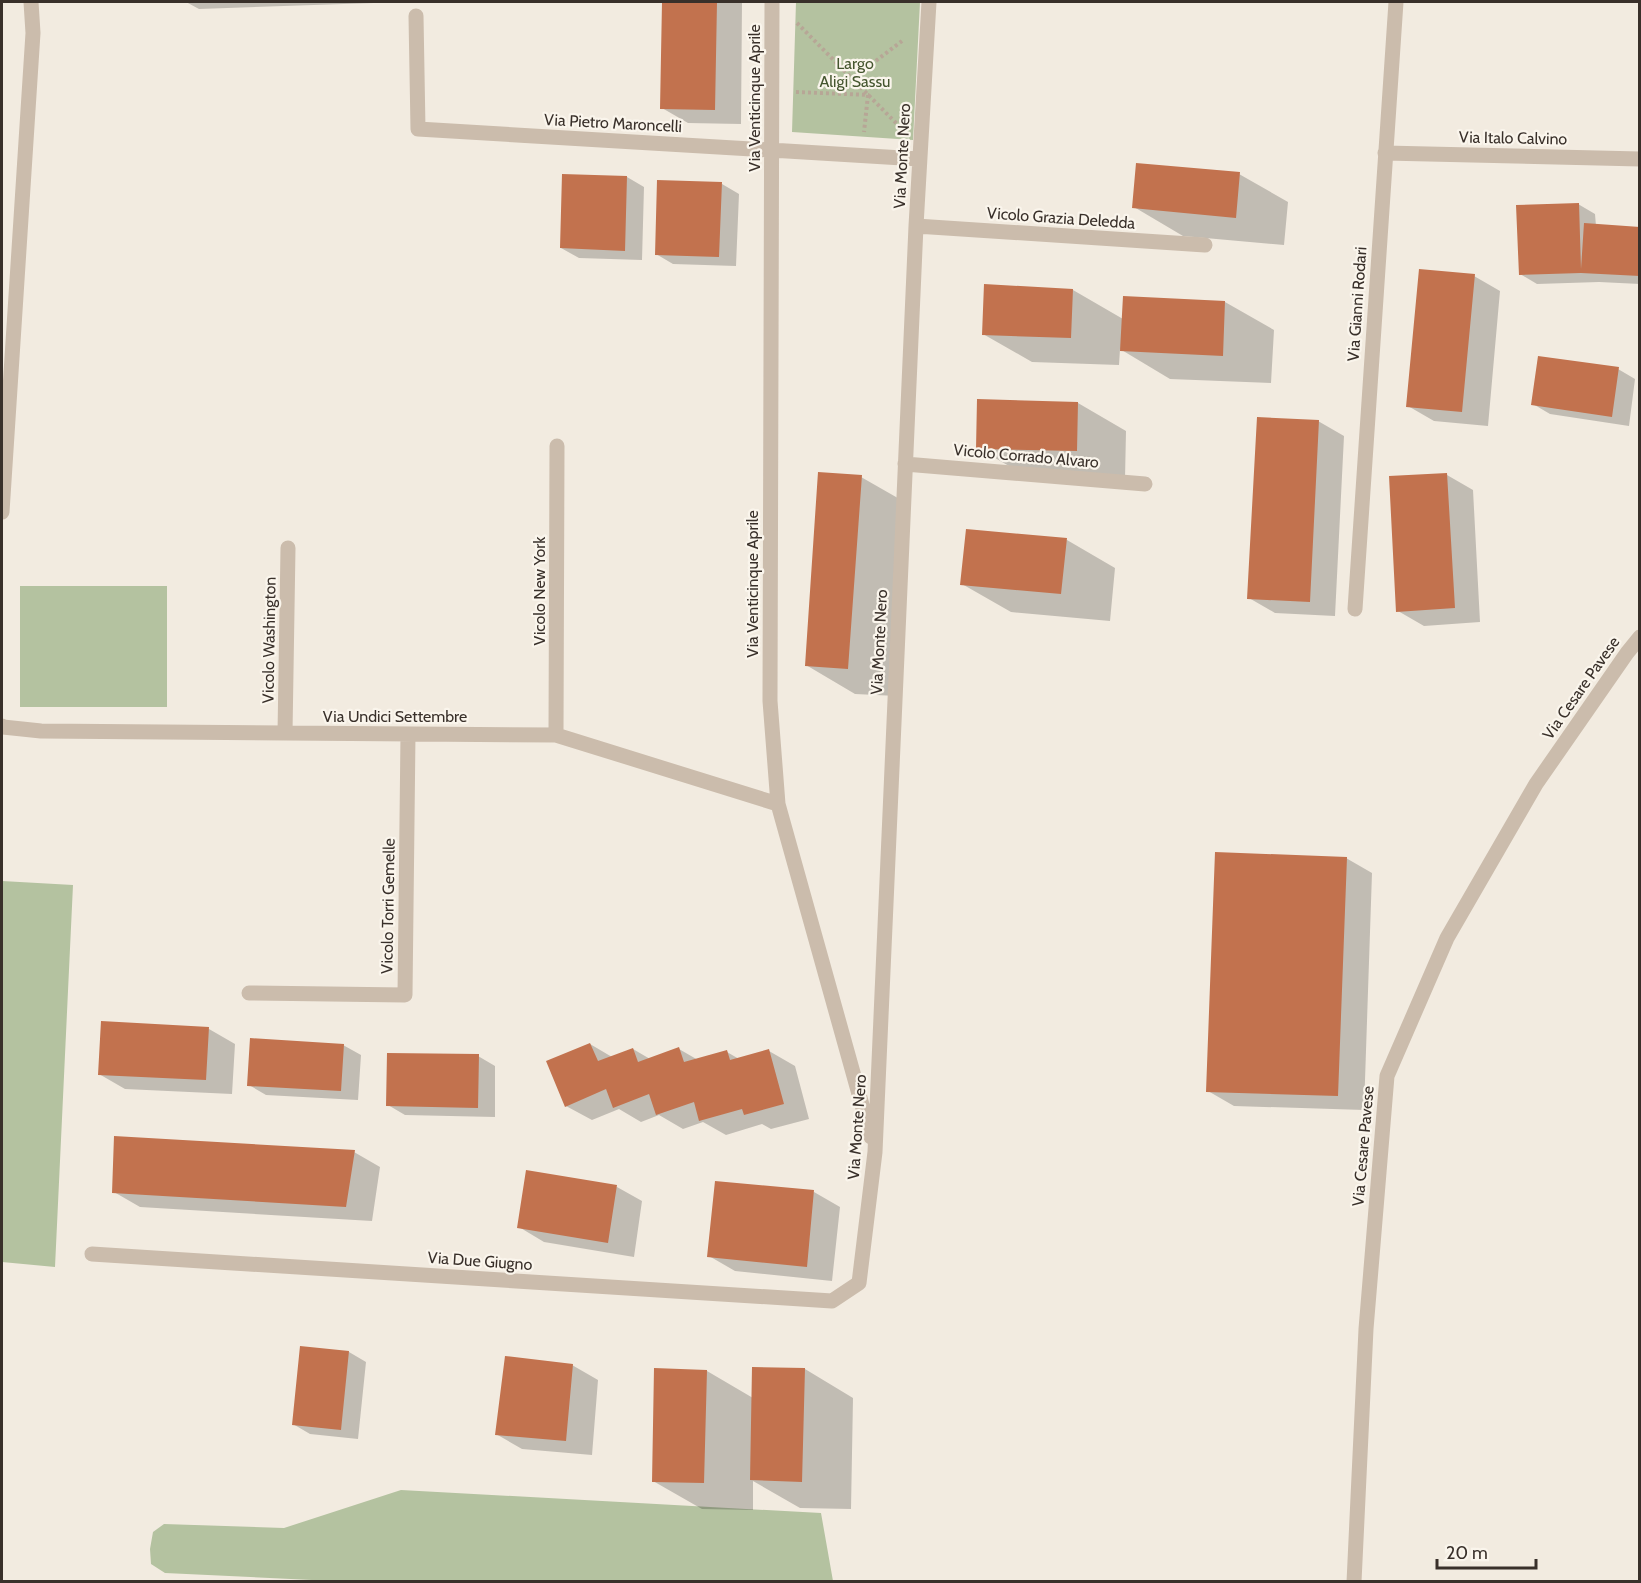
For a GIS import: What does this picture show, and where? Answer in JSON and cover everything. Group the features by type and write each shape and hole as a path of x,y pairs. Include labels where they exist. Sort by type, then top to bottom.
{"street":[{"path":"2,512 33,33 31,2"},
{"name":"Via Venticinque Aprile","path":"772,2 770,702 778,804 875,1152"},
{"name":"Via Monte Nero","path":"859,1283 875,1152 916,226 929,2"},
{"name":"Via Gianni Rodari","path":"1355,609 1396,2"},
{"name":"Via Pietro Maroncelli","path":"416,16 418,129 920,159"},
{"name":"Via Italo Calvino","path":"1385,153 1640,159"},
{"name":"Vicolo Grazia Deledda","path":"916,226 1205,245"},
{"name":"Vicolo New York","path":"556,735 557,446"},
{"name":"Vicolo Corrado Alvaro","path":"905,464 1145,484"},
{"name":"Vicolo Washington","path":"285,733 288,548"},
{"name":"Via Cesare Pavese","path":"1354,1581 1366,1329 1387,1076 1447,938 1536,784 1627,652 1640,637"},
{"name":"Via Undici Settembre","path":"2,726 41,731 556,735 778,804"},
{"name":"Vicolo Torri Gemelle","path":"249,993 405,995 408,734"},
{"name":"Via Due Giugno","path":"92,1254 832,1301 859,1283"}],"path":[{"path":"772,18 795,21 898,125"},
{"path":"852,79 919,28 928,30"},
{"path":"772,92 868,95"},
{"path":"862,156 868,95"}],"green space":[{"name":"Largo Aligi Sassu","path":"796,2 920,2 913,140 792,132"},
{"path":"20,586 167,586 167,707 20,707"},
{"path":"2,881 73,885 55,1267 2,1262"},
{"path":"401,1490 821,1513 833,1581 354,1582 165,1573 151,1564 150,1549 153,1532 164,1524 284,1528"}],"building":[{"path":"662,2 717,2 715,110 660,109"},
{"path":"1136,163 1240,172 1236,218 1132,208"},
{"path":"562,174 627,176 625,251 560,248"},
{"path":"657,180 722,182 719,257 655,255"},
{"path":"1579,203 1581,269 1584,223 1640,227 1640,276 1581,273 1519,275 1516,205"},
{"path":"1419,269 1475,274 1462,412 1406,407"},
{"path":"984,284 1073,289 1071,338 982,335"},
{"path":"1123,296 1225,301 1223,356 1120,351"},
{"path":"1538,356 1619,367 1612,417 1531,405"},
{"path":"977,399 1078,402 1077,451 976,449"},
{"path":"1257,417 1319,420 1310,602 1247,599"},
{"path":"818,472 862,475 848,669 805,666"},
{"path":"1447,473 1455,608 1396,612 1389,476"},
{"path":"966,529 1067,538 1061,594 960,585"},
{"path":"1215,852 1347,857 1338,1096 1206,1092"},
{"path":"101,1021 209,1027 206,1080 98,1075"},
{"path":"250,1038 344,1044 341,1091 247,1086"},
{"path":"590,1043 598,1061 633,1048 638,1062 679,1047 684,1062 727,1050 730,1060 769,1049 784,1104 744,1115 742,1109 699,1121 694,1102 656,1115 649,1094 613,1108 606,1089 565,1107 546,1061"},
{"path":"387,1053 479,1054 478,1108 386,1106"},
{"path":"114,1136 355,1150 346,1207 112,1193"},
{"path":"526,1170 617,1185 608,1243 517,1228"},
{"path":"715,1181 814,1190 807,1267 707,1257"},
{"path":"300,1346 349,1351 341,1430 292,1425"},
{"path":"505,1356 573,1364 566,1441 495,1435"},
{"path":"752,1367 805,1368 802,1482 750,1480"},
{"path":"654,1368 707,1370 704,1483 652,1482"}]}
